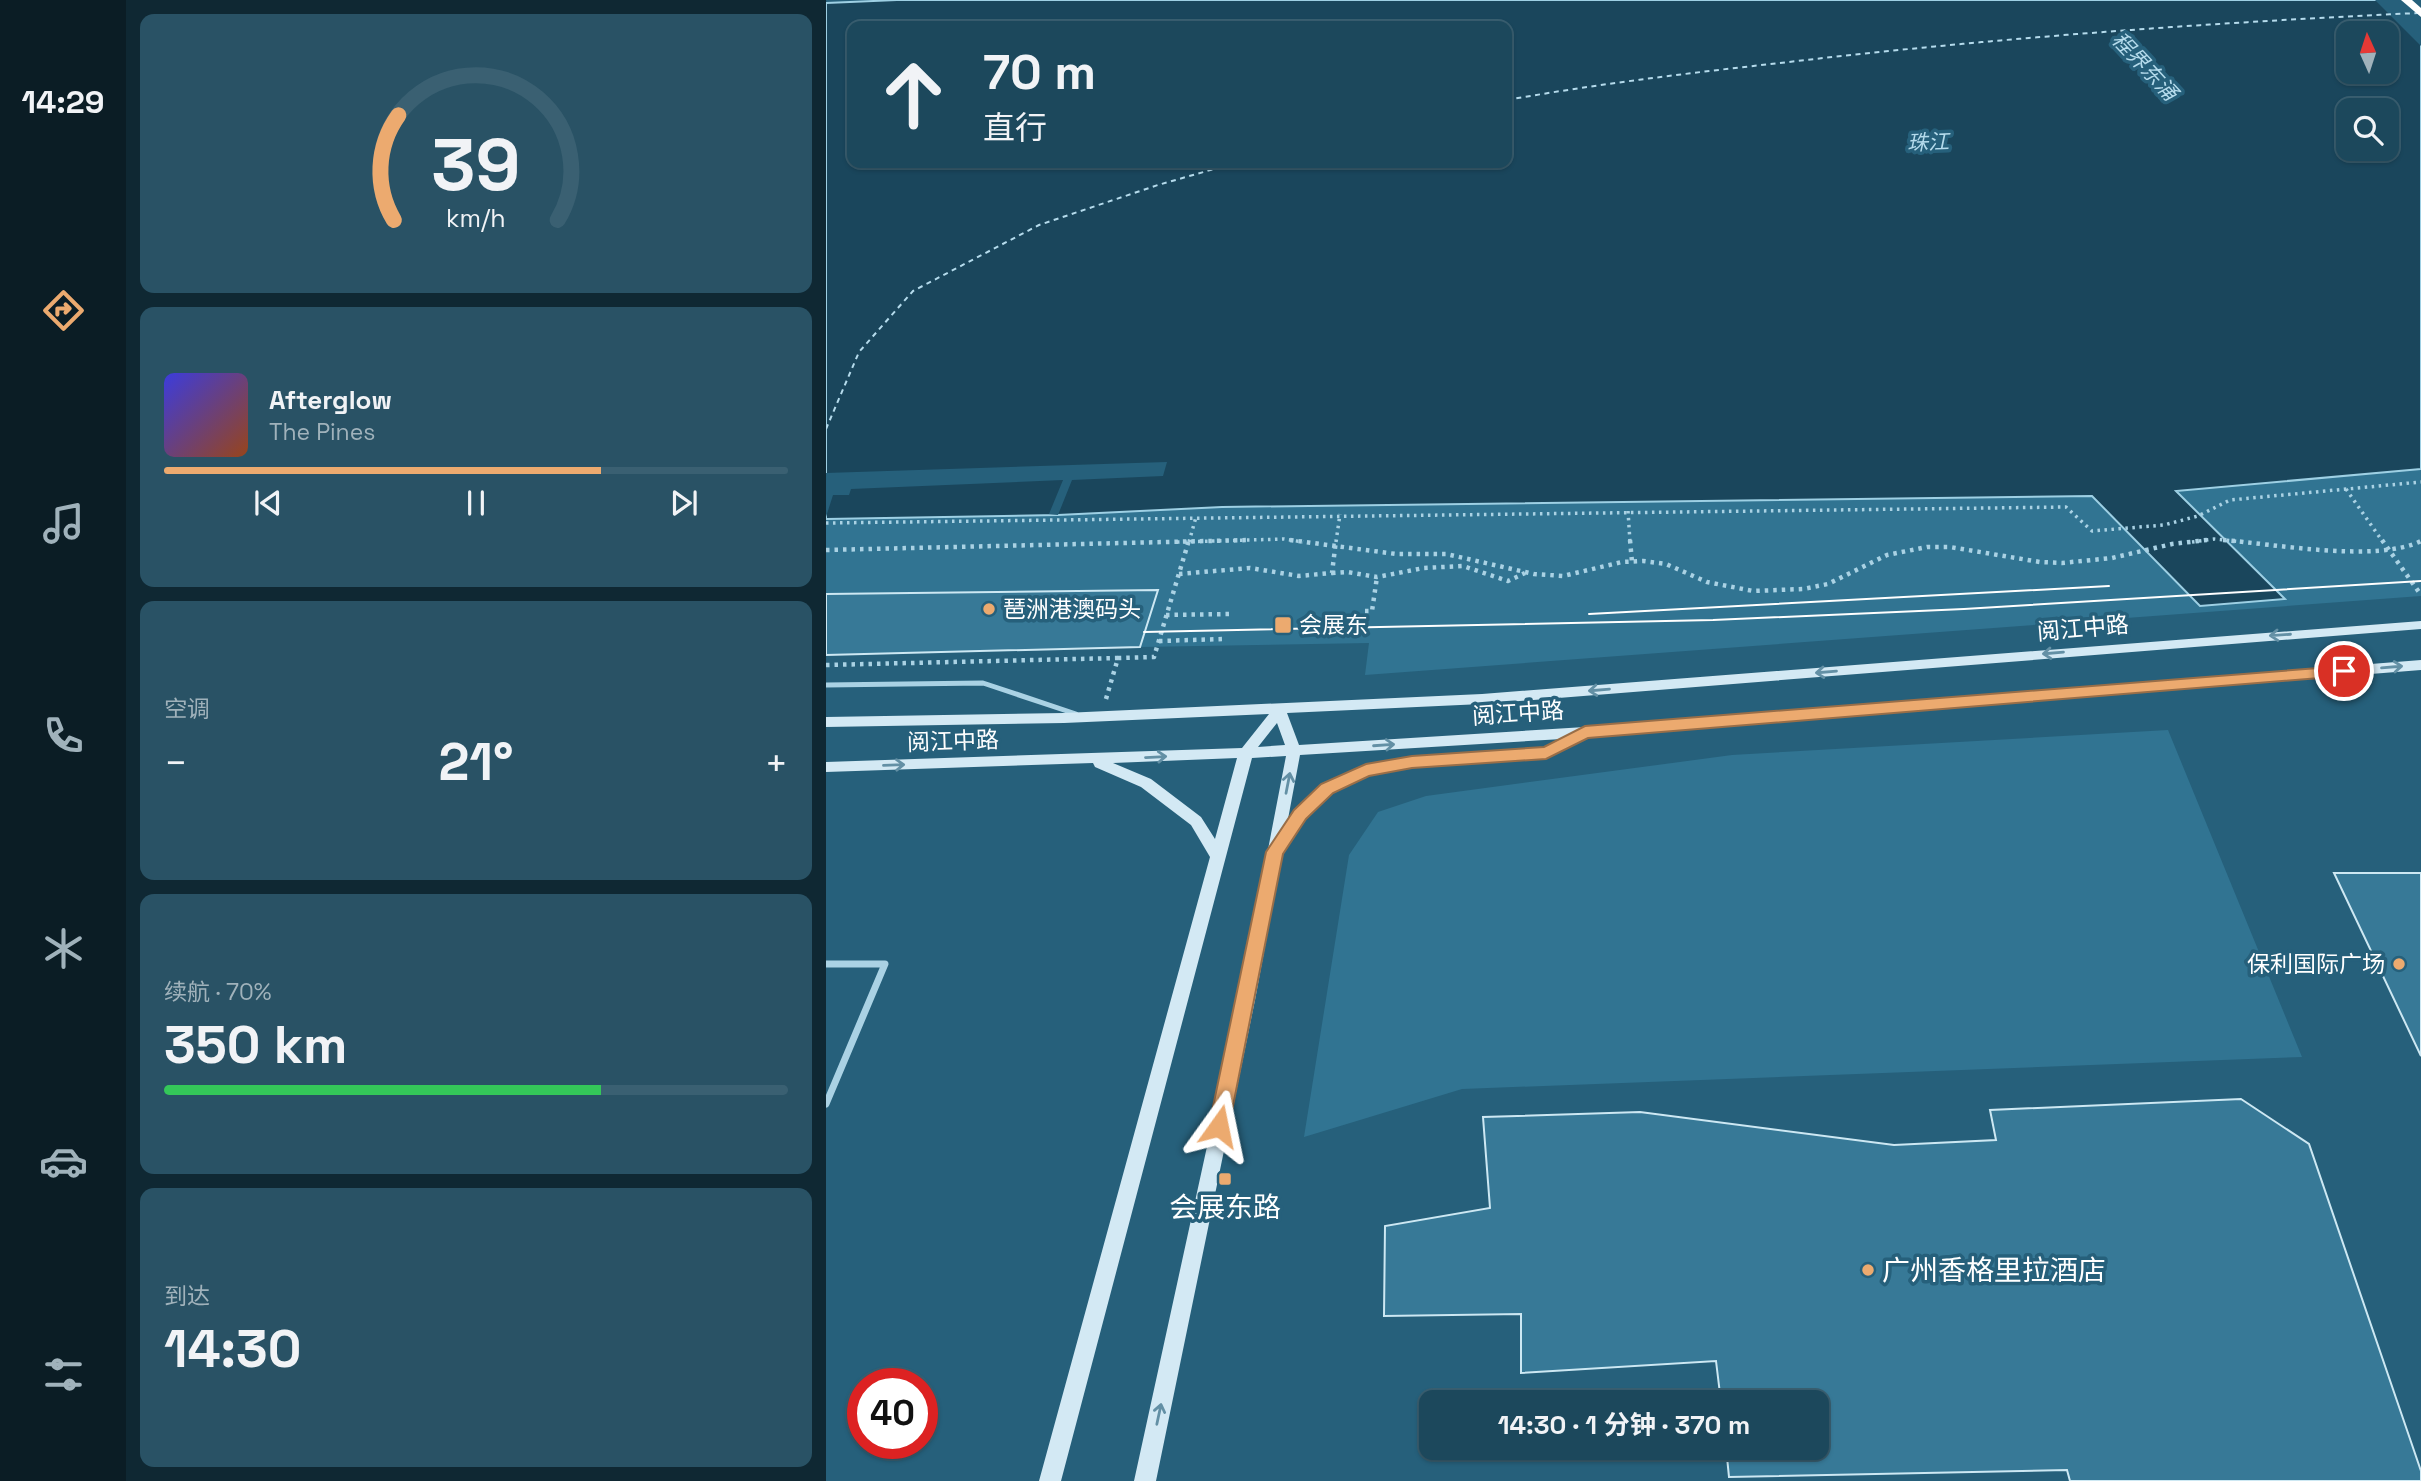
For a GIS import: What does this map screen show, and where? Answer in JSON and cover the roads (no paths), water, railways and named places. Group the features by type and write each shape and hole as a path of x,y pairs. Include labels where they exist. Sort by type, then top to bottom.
{"highway":[{"path":"2406,0 2421,14"}],"main road":[{"name":"阅江中路","path":"826,722 1085,718 1279,710 1562,693 2421,625"},
{"name":"阅江中路","path":"826,767 1246,753 1585,732 2421,665"},
{"path":"1145,1481 1247,1000 1294,750 1279,710"},
{"path":"1050,1481 1246,753 1279,710"},
{"path":"1275,852 1300,814 1327,789 1366,770 1412,762 1546,753 1585,732"},
{"path":"1088,760 1119,769 1146,783 1196,821 1217,855"}],"lane":[{"path":"826,685 983,683 1085,718"},
{"path":"826,964 885,964 826,1104"}],"water":[{"path":"897,0 2421,0 2421,469 2176,491 2285,599 2200,606 2092,496 1222,507 1058,515 826,519 826,3"}],"tram line":[{"path":"1144,632 1713,620 1964,609 2421,581"},
{"path":"1589,614 2109,586"}],"place":[{"name":"琶洲港澳码头","path":"989,609"},
{"name":"会展东","path":"1283,625"},
{"name":"保利国际广场","path":"2399,964"},
{"name":"会展东路","path":"1225,1179"},
{"name":"广州香格里拉酒店","path":"1868,1270"}],"water label":[{"name":"程界东涌","path":"2145,66"},
{"name":"珠江","path":"1928,142"}]}
